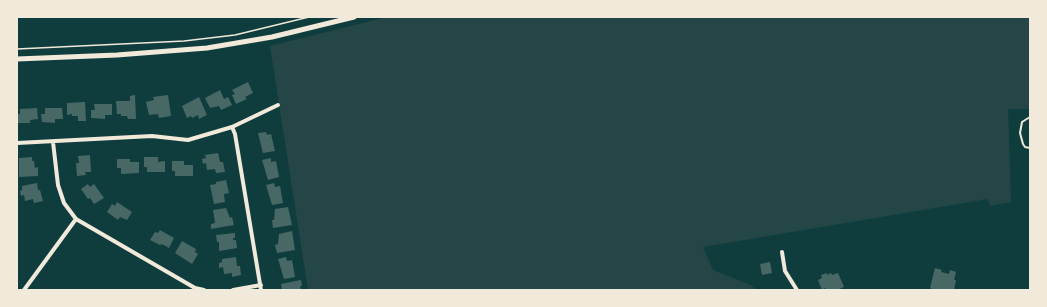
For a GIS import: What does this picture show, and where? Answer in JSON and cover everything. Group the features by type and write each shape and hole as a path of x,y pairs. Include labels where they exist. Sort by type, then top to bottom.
{"street":[{"path":"17,59 117,55 206,48 259,40 354,17"},
{"path":"17,143 152,136 188,140 232,127 278,105"},
{"path":"232,127 236,134 261,288 233,290"},
{"path":"54,142 58,185 64,203 76,219 195,288 204,290"},
{"path":"24,290 76,219"},
{"path":"782,252 785,271 797,290"}],"lane":[{"path":"1030,117 1022,122 1020,133 1025,147 1030,148"}],"path":[{"path":"17,49 184,41 235,35 309,17"}],"shaded area":[{"path":"387,17 1030,17 1030,109 1008,109 1011,202 990,206 988,199 703,247 713,270 751,285 756,290 308,290 270,46"}],"building":[{"path":"248,82 253,93 245,97 247,99 236,104 232,95 235,94 232,90"},
{"path":"220,90 224,99 228,97 232,105 221,110 219,106 210,108 205,98"},
{"path":"135,95 136,119 128,119 127,116 117,114 116,101 130,101 130,96"},
{"path":"168,95 171,116 159,118 158,114 149,115 146,102 154,100 153,97"},
{"path":"199,97 207,115 199,119 198,115 192,118 191,116 187,118 182,106"},
{"path":"85,102 86,121 78,121 78,116 72,116 72,114 67,115 67,103"},
{"path":"94,104 112,104 112,115 105,115 105,119 91,118 91,110 95,110"},
{"path":"37,108 38,119 30,120 30,123 17,123 17,114 20,114 20,109"},
{"path":"45,108 62,108 63,119 55,119 55,123 42,122 41,114 45,114"},
{"path":"266,132 267,135 271,134 275,151 263,153 258,133"},
{"path":"218,153 220,162 223,162 225,172 216,173 215,169 207,170 206,163 203,164 202,159 206,158 205,155"},
{"path":"90,155 91,172 85,172 86,175 77,176 76,163 79,163 78,156"},
{"path":"32,157 35,168 38,167 38,176 19,177 19,158"},
{"path":"144,157 158,157 158,162 165,161 165,172 147,172 147,167 144,167"},
{"path":"271,158 271,162 276,161 279,177 268,180 262,160"},
{"path":"117,159 130,159 130,162 139,162 139,173 121,174 121,168 117,168"},
{"path":"172,161 184,161 184,165 193,165 193,176 175,176 175,171 172,171"},
{"path":"226,180 229,193 224,194 225,202 214,204 210,185"},
{"path":"37,183 38,190 40,190 43,201 34,203 33,199 25,201 24,195 21,196 20,191 22,190 22,186"},
{"path":"274,183 275,187 280,186 283,203 272,205 266,185"},
{"path":"88,184 90,187 94,184 104,198 94,204 90,198 88,199 81,189"},
{"path":"117,202 132,212 127,220 120,217 118,220 107,212 112,204 115,206"},
{"path":"288,207 292,225 273,228 272,220 274,220 275,209"},
{"path":"226,208 230,218 232,217 234,225 211,229 211,224 215,223 213,210"},
{"path":"160,230 174,238 169,248 150,240 155,232 158,233"},
{"path":"292,231 295,250 277,253 275,245 278,244 279,234"},
{"path":"235,233 235,238 233,238 233,240 236,240 237,248 219,251 219,242 217,242 216,235"},
{"path":"182,241 196,249 195,252 198,254 192,264 175,253"},
{"path":"236,257 237,266 240,266 241,275 232,277 232,273 224,274 223,267 219,268 219,263 222,262 222,259"},
{"path":"286,257 287,261 292,260 295,277 284,279 278,259"},
{"path":"770,262 772,273 762,275 760,264"},
{"path":"935,268 942,270 941,272 949,274 950,270 956,272 954,290 932,290 930,288"},
{"path":"827,273 827,275 831,273 832,275 838,273 844,287 837,290 826,290 825,288 822,290 818,280 822,278 821,275"},
{"path":"301,280 301,290 282,290 281,284"}]}
